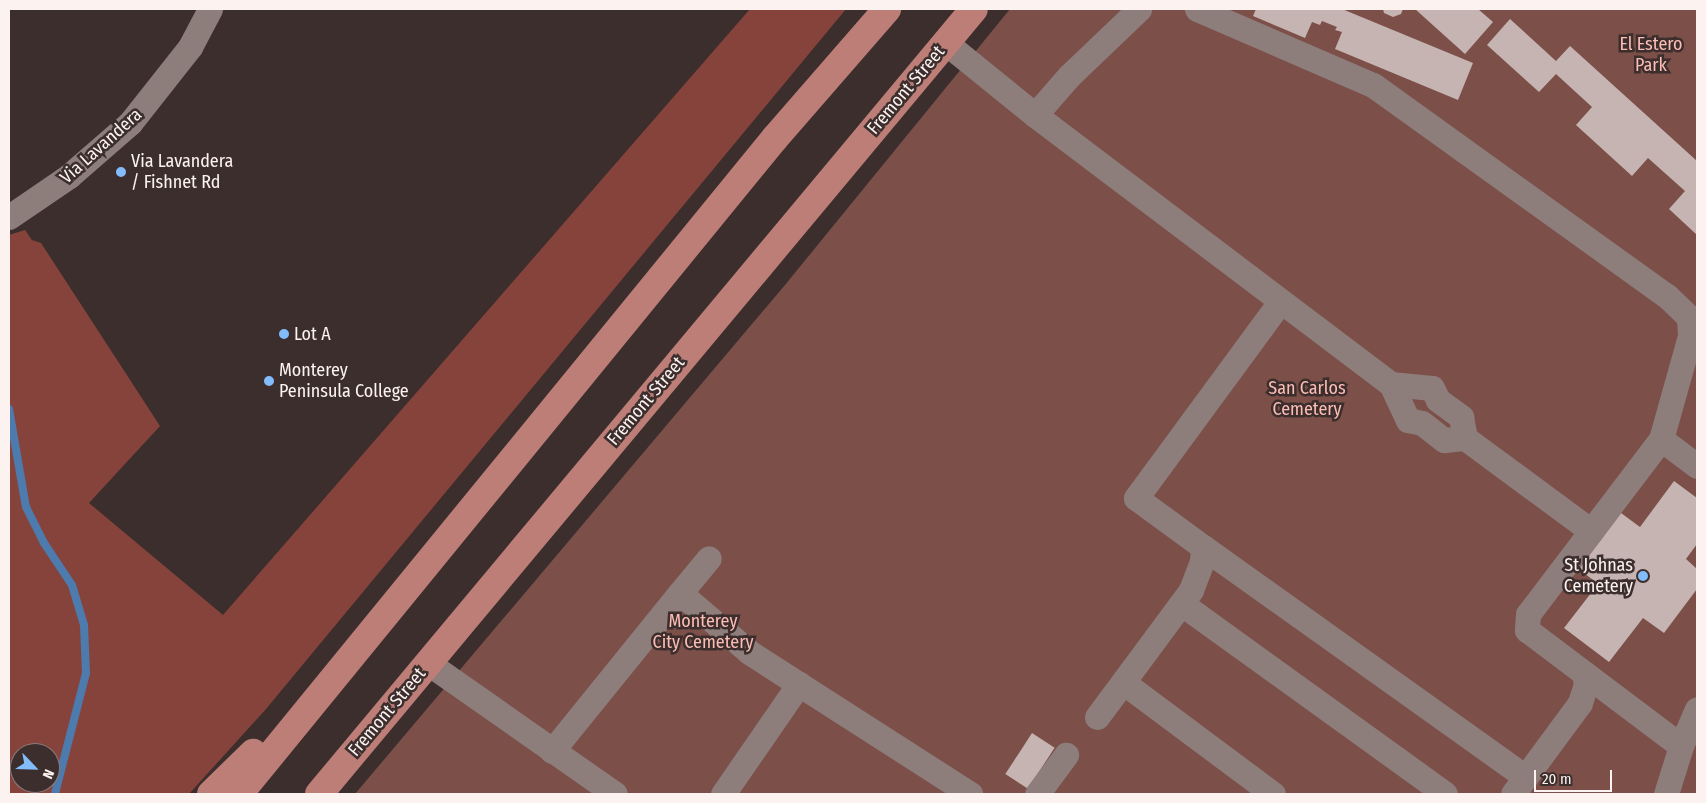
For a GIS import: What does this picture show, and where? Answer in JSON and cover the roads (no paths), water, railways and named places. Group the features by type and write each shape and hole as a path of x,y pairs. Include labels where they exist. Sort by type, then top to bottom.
{"main road":[{"path":"239,794 336,671 774,138 887,9"},
{"name":"Fremont Street","path":"319,794 974,9"},
{"path":"211,794 336,671"}],"street":[{"name":"Via Lavandera","path":"9,217 69,176 130,123 190,47 210,9"},
{"path":"1035,115 1069,76 1139,9"},
{"path":"1197,9 1372,85 1679,305 1689,317 1690,336 1661,439 1526,620 1527,630 1681,746"},
{"path":"946,43 1035,115 1391,384 1408,420 1422,423 1444,440 1465,438 1591,531"},
{"path":"1280,302 1136,498 1519,786 1580,703 1586,684 1584,673"},
{"path":"1391,384 1432,388 1438,400 1461,417 1465,438"},
{"path":"1661,439 1697,466"},
{"path":"1097,717 1182,604 1197,576 1203,547"},
{"path":"552,751 709,558"},
{"path":"680,593 749,652 970,794"},
{"path":"1182,604 1445,794"},
{"path":"428,663 552,751 580,785 615,794"},
{"path":"1123,682 1273,794"},
{"path":"723,794 799,684"},
{"path":"1666,794 1681,746 1697,709"},
{"path":"1037,794 1066,755"}],"waterway":[{"path":"9,409 26,507 44,543 72,585 84,625 86,673 55,794"}],"place":[{"name":"Via Lavandera / Fishnet Rd","path":"121,172"},
{"name":"Lot A","path":"284,334"},
{"name":"Monterey Peninsula College","path":"269,381"},
{"name":"St Johnas Cemetery","path":"1643,576"}],"park label":[{"name":"El Estero Park","path":"1651,55"},
{"name":"San Carlos Cemetery","path":"1307,399"},
{"name":"Monterey City Cemetery","path":"703,632"}]}
